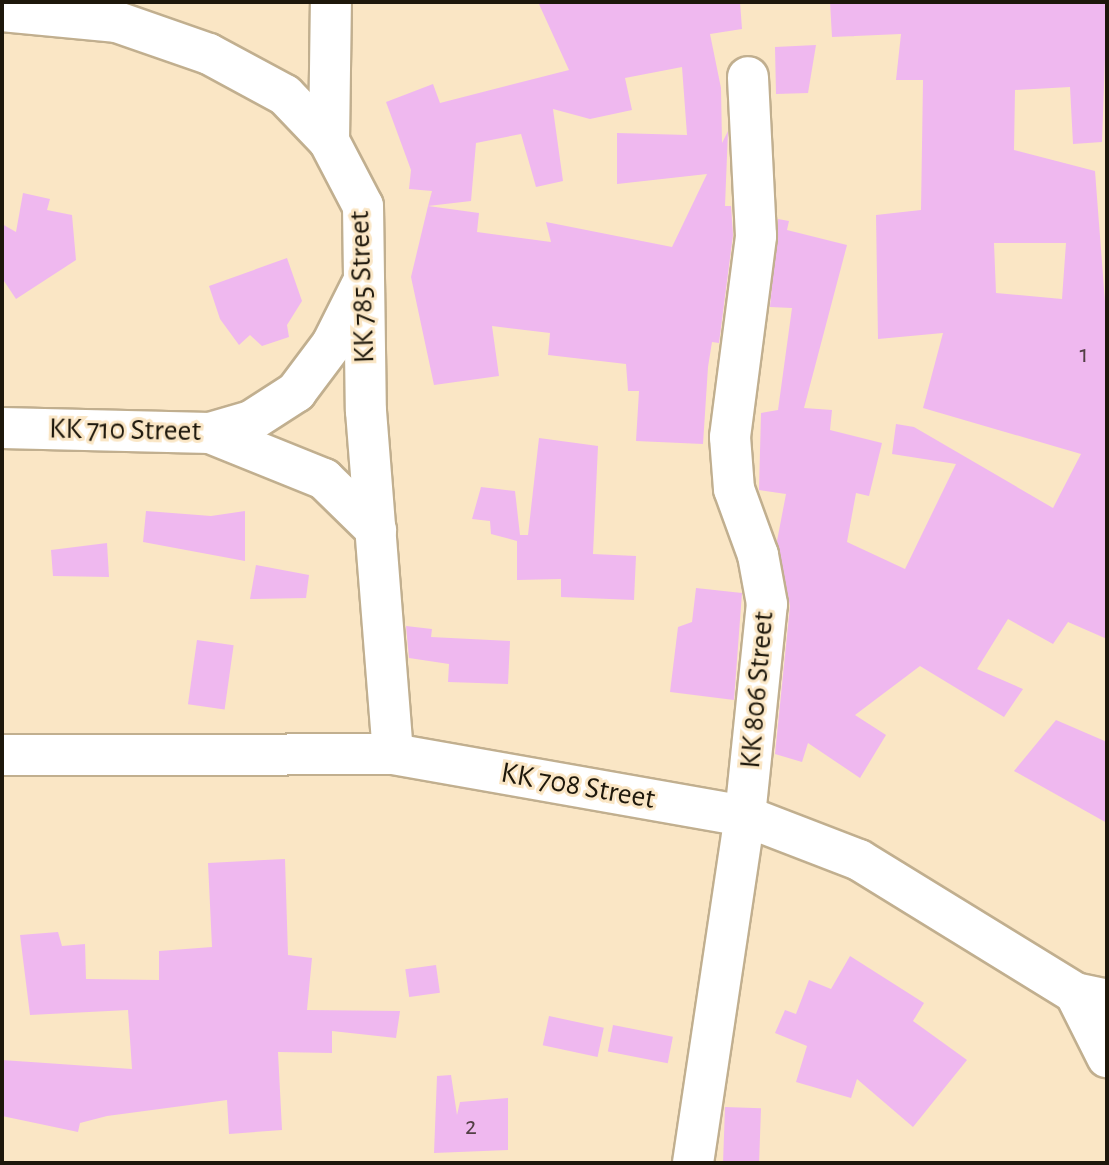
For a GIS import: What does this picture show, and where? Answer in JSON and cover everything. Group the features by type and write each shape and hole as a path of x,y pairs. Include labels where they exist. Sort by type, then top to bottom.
{"street":[{"path":"329,141 331,2"},
{"name":"KK 785 Street","path":"2,11 117,22 209,54 285,95 329,141 363,206 376,530 393,754"},
{"name":"KK 806 Street","path":"693,1163 745,816 767,604 758,555 734,489 730,437 756,236 748,77"},
{"name":"KK 710 Street","path":"2,428 210,433 251,421 296,392 332,344 364,279"},
{"path":"210,433 324,479 376,530"},
{"name":"KK 708 Street","path":"2,755 393,754 745,816 859,860 1091,996"},
{"path":"1091,996 1107,1057"}],"building":[{"path":"538,2 740,2 742,29 710,34 721,88 722,143 728,131 725,206 731,206 733,235 719,343 712,342 708,367 703,444 636,441 639,391 628,391 626,364 548,355 550,333 492,326 499,376 434,385 411,277 428,206 432,191 409,189 411,170 386,102 433,84 440,103 569,70","holes":["682,67 687,135 617,133 617,184 707,174 672,247 546,222 551,242 477,232 479,213 428,206 471,201 476,143 521,134 536,187 563,181 553,109 590,119 632,110 625,78"]},
{"path":"830,2 1107,2 1102,142 1073,144 1070,87 1015,90 1014,150 1095,171 1107,328 1107,639 1068,622 1053,644 1008,619 977,669 1023,689 1004,717 920,666 855,715 886,735 860,778 808,743 802,762 775,754 790,606 777,541 786,494 759,490 761,413 778,410 792,308 770,307 778,219 789,221 787,230 847,245 804,408 832,410 830,430 882,443 869,496 856,493 847,542 905,569 956,464 892,454 896,424 914,427 1053,508 1081,454 923,408 943,333 878,339 876,215 921,210 923,80 896,80 901,34 832,37","holes":["994,243 1066,243 1062,299 996,293"]},
{"path":"816,45 808,93 776,94 775,47"},
{"path":"23,193 50,199 47,210 72,215 76,260 16,299 2,278 2,224 16,232"},
{"path":"287,258 302,301 287,325 289,337 262,346 250,335 239,345 220,319 209,286"},
{"path":"539,438 598,446 593,554 636,556 634,600 561,597 561,579 517,580 517,541 491,534 490,521 472,519 481,487 515,491 520,535 528,535"},
{"path":"146,511 211,516 245,511 245,561 143,542"},
{"path":"107,543 109,577 53,576 51,550"},
{"path":"256,565 309,575 306,598 250,599"},
{"path":"696,588 742,593 734,700 670,692 678,627 692,622"},
{"path":"406,626 432,629 431,637 510,641 508,684 448,682 449,664 409,658"},
{"path":"197,640 234,645 225,710 188,704"},
{"path":"1056,720 1107,742 1107,823 1014,771"},
{"path":"285,859 288,955 312,958 307,1010 400,1011 396,1038 332,1031 332,1053 278,1052 282,1130 229,1134 227,1100 107,1116 80,1123 78,1132 2,1116 2,1060 132,1069 128,1010 30,1015 20,935 58,932 62,946 85,944 86,979 159,980 159,951 212,947 208,863"},
{"path":"850,956 924,1003 913,1021 967,1060 913,1127 857,1079 851,1098 796,1082 807,1046 775,1033 785,1010 796,1014 809,980 831,989"},
{"path":"436,965 440,993 409,997 405,969"},
{"path":"549,1016 604,1028 598,1057 543,1045"},
{"path":"613,1025 673,1037 668,1063 608,1052"},
{"path":"451,1075 457,1115 460,1102 508,1098 508,1150 434,1153 437,1076"},
{"path":"725,1107 761,1108 759,1163 723,1163"}]}
